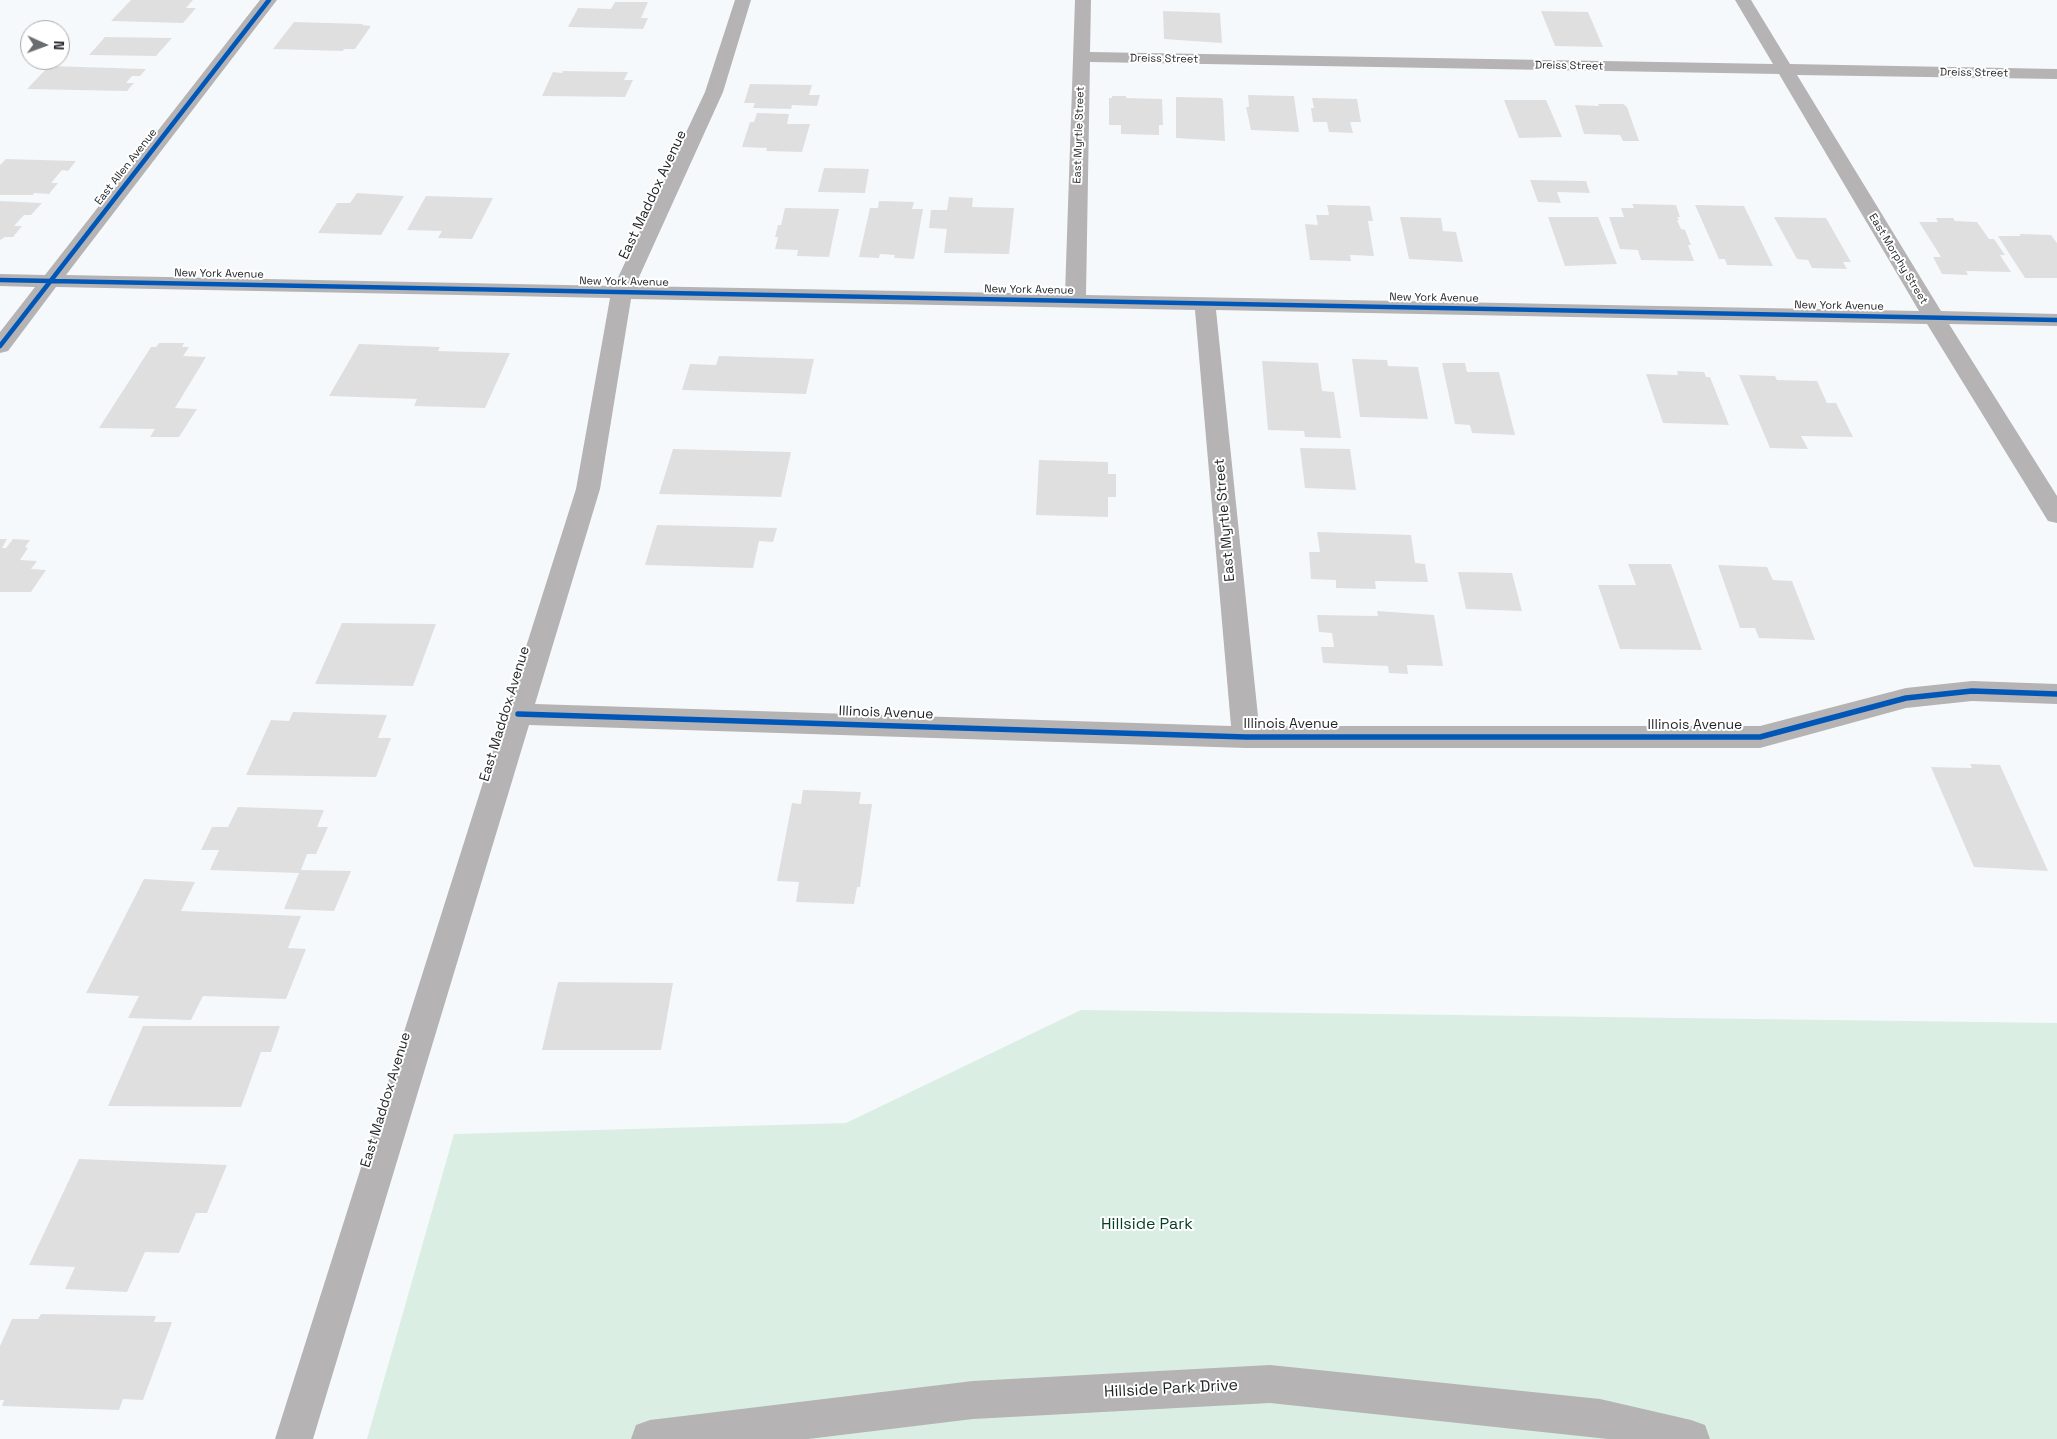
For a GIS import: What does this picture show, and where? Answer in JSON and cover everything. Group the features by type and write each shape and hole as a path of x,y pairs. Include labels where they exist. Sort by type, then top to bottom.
{"street":[{"name":"East Allen Avenue","path":"0,346 269,0"},
{"name":"East Maddox Avenue","path":"294,1439 588,488 622,292 714,92 743,0"},
{"name":"East Myrtle Street","path":"1075,301 1083,0"},
{"name":"East Morphy Street","path":"1743,0 1934,318 2057,515"},
{"name":"Dreiss Street","path":"1081,57 2057,74"},
{"name":"New York Avenue","path":"0,280 2057,320"},
{"name":"East Myrtle Street","path":"1205,304 1246,736"},
{"name":"Illinois Avenue","path":"518,714 1246,736 1760,737 1906,698 1972,691 2057,694"},
{"name":"Hillside Park Drive","path":"650,1439 973,1400 1270,1384 1600,1418 1691,1439"}],"green space":[{"name":"Hillside Park","path":"1081,1010 2057,1023 2057,1439 367,1439 454,1134 846,1123"}],"building":[{"path":"131,0 193,0 186,8 196,8 183,23 111,21"},
{"path":"615,2 648,2 641,18 648,18 643,29 568,27 578,8 611,9"},
{"path":"1163,11 1220,13 1222,43 1164,39"},
{"path":"1541,11 1588,12 1603,47 1555,46"},
{"path":"294,22 363,24 371,26 355,49 344,49 343,51 273,49"},
{"path":"105,37 172,38 156,56 89,55"},
{"path":"70,67 146,69 140,76 132,76 126,83 134,83 127,91 27,89 45,70 70,70"},
{"path":"563,71 628,72 624,80 633,80 625,97 542,96 553,72 562,73"},
{"path":"750,84 812,85 809,95 820,95 817,106 792,105 791,109 753,108 755,103 744,103"},
{"path":"1248,95 1294,96 1299,132 1251,130 1246,107 1249,107"},
{"path":"1112,96 1162,99 1163,125 1159,125 1159,135 1121,134 1121,125 1109,125 1109,98 1112,98"},
{"path":"1176,97 1221,98 1223,100 1225,141 1176,138"},
{"path":"1312,98 1357,99 1361,122 1350,122 1353,133 1329,132 1327,122 1313,122 1311,108 1314,108"},
{"path":"1504,100 1546,100 1562,137 1519,138"},
{"path":"1598,104 1623,104 1627,107 1639,141 1623,141 1620,135 1584,134 1575,105 1599,106"},
{"path":"757,113 789,114 787,124 810,124 802,152 766,151 767,148 742,147 750,122 754,122"},
{"path":"6,159 76,161 68,171 62,170 51,183 58,183 49,194 0,195 0,165"},
{"path":"824,168 869,169 865,193 818,192"},
{"path":"1530,180 1586,181 1590,193 1557,192 1561,203 1538,202"},
{"path":"357,193 404,196 381,235 318,233 337,203 350,203"},
{"path":"426,196 493,198 472,239 438,238 442,231 407,230"},
{"path":"949,197 973,198 972,207 1014,208 1009,254 944,253 947,229 929,228 931,210 947,210"},
{"path":"0,201 42,203 31,215 24,215 14,226 22,226 13,237 5,237 0,240"},
{"path":"879,201 914,202 912,209 923,209 914,259 894,258 895,255 880,254 879,258 859,257 870,208 878,208"},
{"path":"1632,204 1676,205 1680,217 1677,217 1679,220 1677,220 1681,229 1685,230 1691,245 1688,245 1694,261 1641,260 1638,250 1620,249 1609,217 1624,217 1621,208 1634,208"},
{"path":"1327,205 1370,206 1373,221 1368,221 1374,256 1350,255 1351,261 1310,260 1305,224 1318,225 1316,215 1329,215"},
{"path":"1695,205 1744,206 1773,266 1727,265 1725,259 1719,259"},
{"path":"785,208 839,209 829,257 797,256 798,250 775,249 778,237 775,237 778,225 781,225"},
{"path":"1400,217 1441,218 1443,231 1456,232 1463,262 1409,259"},
{"path":"1548,217 1598,217 1617,264 1565,266"},
{"path":"1774,217 1826,218 1851,262 1843,262 1847,269 1812,268 1808,260 1797,259"},
{"path":"1936,218 1953,218 1955,221 1977,222 1989,239 1994,239 2005,255 2000,255 2011,272 1966,271 1968,275 1942,274 1933,257 1941,257 1919,222 1938,222"},
{"path":"2019,234 2051,235 2057,243 2057,278 2025,278 1998,236 2021,236"},
{"path":"159,343 184,343 182,347 189,347 183,356 206,357 175,408 197,409 179,437 150,437 155,429 99,428 151,347 156,347"},
{"path":"359,344 440,347 438,351 510,353 485,408 414,406 417,399 329,396"},
{"path":"719,356 814,359 806,394 682,390 690,364 716,365"},
{"path":"1352,359 1387,360 1388,366 1418,367 1428,419 1360,417"},
{"path":"1262,361 1318,363 1322,391 1334,392 1341,438 1305,437 1304,431 1268,430"},
{"path":"1442,363 1465,363 1467,372 1499,372 1515,435 1472,433 1470,425 1455,424"},
{"path":"1677,371 1704,372 1706,377 1710,377 1729,425 1663,423 1646,374 1678,375"},
{"path":"1739,375 1775,376 1777,380 1817,381 1827,403 1836,403 1853,437 1801,436 1808,449 1770,448"},
{"path":"1300,448 1350,449 1356,490 1305,488"},
{"path":"673,449 791,452 781,497 659,494"},
{"path":"1039,460 1108,462 1108,474 1116,474 1116,497 1108,497 1108,517 1036,515"},
{"path":"657,525 777,528 773,542 759,541 753,568 645,565"},
{"path":"1317,532 1411,535 1415,563 1425,564 1428,582 1375,581 1376,589 1336,588 1336,580 1311,579 1309,552 1320,552"},
{"path":"0,539 7,539 2,548 6,548 13,539 30,540 25,547 28,548 20,560 37,561 31,569 46,570 31,592 0,592"},
{"path":"1628,564 1671,564 1702,650 1620,649 1598,585 1636,585"},
{"path":"1718,565 1767,567 1773,580 1792,581 1815,640 1759,638 1755,628 1740,628"},
{"path":"1458,572 1512,573 1522,611 1466,609"},
{"path":"1377,611 1434,615 1443,666 1407,665 1408,674 1389,673 1388,666 1323,663 1321,647 1334,647 1332,633 1319,632 1317,615 1378,616"},
{"path":"342,623 436,624 413,686 315,684"},
{"path":"293,712 387,715 378,738 391,738 376,777 246,775 271,720 289,721"},
{"path":"1970,764 2000,765 2048,871 1974,867 1931,767 1972,768"},
{"path":"803,790 861,792 859,804 872,804 860,887 857,887 854,904 796,902 799,882 777,881 792,803 801,804"},
{"path":"238,807 324,810 317,827 328,827 316,854 307,854 301,870 351,871 334,911 284,909 299,873 210,870 219,850 201,850 212,827 228,827"},
{"path":"144,879 195,882 181,911 301,916 288,948 306,949 286,999 203,996 191,1020 128,1018 139,996 86,993"},
{"path":"558,982 673,983 661,1050 542,1050"},
{"path":"143,1026 280,1026 271,1052 261,1052 241,1107 108,1106"},
{"path":"79,1159 227,1165 207,1213 196,1213 179,1253 145,1252 127,1292 65,1289 75,1267 29,1265"},
{"path":"41,1314 156,1316 154,1322 172,1322 143,1400 123,1399 119,1410 2,1406 4,1400 0,1400 0,1346 12,1319 38,1319"}],"cycle path":[{"path":"0,346 269,0"},
{"path":"0,280 2057,320"},
{"path":"518,714 1246,737 1760,737 1906,698 1972,691 2057,694"}]}
